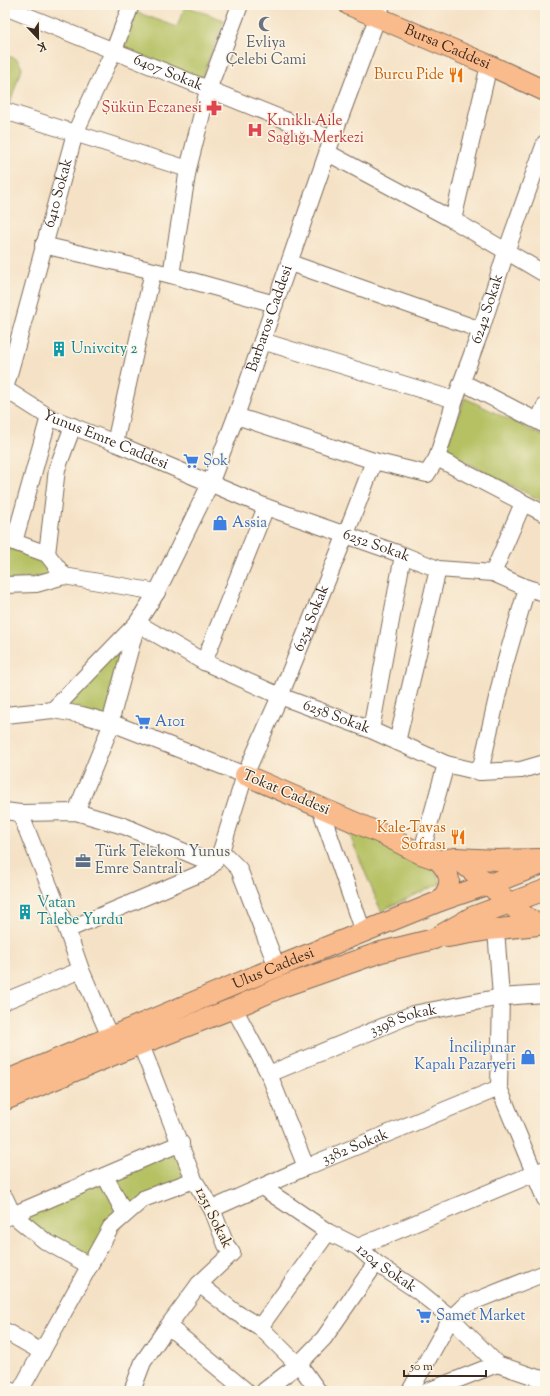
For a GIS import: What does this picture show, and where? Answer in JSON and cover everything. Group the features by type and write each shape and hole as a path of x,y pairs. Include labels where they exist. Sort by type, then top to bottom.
{"main road":[{"name":"Bursa Caddesi","path":"349,5 380,11 545,92"},
{"name":"Tokat Caddesi","path":"245,776 438,857 488,884 509,904 543,920"},
{"path":"438,857 497,860 545,859"},
{"path":"438,857 445,867 449,877 448,888 440,901"},
{"name":"Ulus Caddesi","path":"5,1080 440,901 545,863"},
{"name":"Ulus Caddesi","path":"5,1100 118,1053 234,1008 284,986 381,952 434,939 472,917 545,890"},
{"path":"434,939 543,920 541,903 545,896"}],"street":[{"name":"6410 Sokak","path":"5,389 43,245 75,134 114,50 132,5"},
{"path":"171,275 188,169 208,90 240,5"},
{"name":"6407 Sokak","path":"5,7 114,50 208,90 330,146 545,274"},
{"name":"Barbaros Caddesi","path":"53,710 137,623 157,592 210,484 236,416 330,146 380,11"},
{"path":"453,220 489,65"},
{"path":"5,111 188,169"},
{"name":"6242 Sokak","path":"374,460 427,474 437,458 455,400 481,330 506,252 545,143"},
{"path":"43,245 171,275 275,304"},
{"path":"290,263 481,330"},
{"path":"115,443 153,271"},
{"path":"262,341 455,400"},
{"path":"462,382 541,422 545,406"},
{"name":"Yunus Emre Caddesi","path":"5,389 49,417 115,443 210,484"},
{"path":"236,416 374,460"},
{"path":"49,417 10,541 46,554 64,576"},
{"path":"46,554 58,469 73,426"},
{"path":"437,458 545,514"},
{"name":"6254 Sokak","path":"217,857 245,776 280,696 346,534 374,460"},
{"name":"6252 Sokak","path":"210,484 266,507 403,554 438,569 493,573 539,588"},
{"path":"493,573 523,503"},
{"path":"204,662 266,507"},
{"path":"371,730 403,554"},
{"path":"397,742 438,569"},
{"path":"5,585 36,584 64,576 157,592"},
{"path":"480,772 504,667 539,588"},
{"name":"Barbaros Caddesi","path":"76,812 111,723 137,623"},
{"name":"6258 Sokak","path":"137,623 204,662 280,696 371,730 446,764 480,772 521,770 545,763"},
{"name":"Tokat Caddesi","path":"5,715 53,710 82,715 111,723 245,776"},
{"path":"438,857 446,764"},
{"path":"320,808 363,932"},
{"path":"110,1037 81,970 67,930 12,812 76,812 124,826 217,857 239,869 277,967"},
{"path":"67,930 204,872 217,857"},
{"path":"496,929 501,997 499,1088 540,1171 545,1199"},
{"path":"5,1002 81,970"},
{"name":"3398 Sokak","path":"269,1074 413,1014 501,997 545,994"},
{"path":"234,1008 269,1074 306,1167"},
{"name":"1251 Sokak","path":"132,1391 143,1362 168,1326 199,1284 232,1253 226,1245 212,1210 194,1180 181,1143 141,1045"},
{"name":"3382 Sokak","path":"212,1210 306,1167 499,1088"},
{"path":"9,1217 181,1143"},
{"path":"358,1247 540,1171"},
{"path":"105,1176 125,1214"},
{"path":"20,1391 111,1226 143,1199 194,1180"},
{"name":"1204 Sokak","path":"262,1187 328,1232 358,1247 376,1263 418,1291 451,1318 497,1364 539,1383"},
{"path":"5,1198 9,1217 45,1241 90,1266"},
{"path":"260,1327 328,1232"},
{"path":"264,1391 299,1364 324,1338 376,1263"},
{"path":"410,1391 451,1318 465,1305 545,1273"},
{"path":"199,1284 235,1312 260,1327 299,1364 318,1391"},
{"path":"168,1326 246,1391"},
{"path":"5,1331 42,1352"},
{"path":"433,1390 497,1364"},
{"path":"5,1388 11,1391"}],"green space":[{"path":"185,6 224,20 202,78 122,48 136,12 177,27"},
{"path":"5,55 17,59 22,68 8,108 5,107"},
{"path":"465,398 545,437 545,496 542,501 445,451"},
{"path":"5,547 40,558 55,575 5,581"},
{"path":"137,623 110,723 53,710"},
{"path":"344,821 432,862 441,883 381,911"},
{"path":"181,1143 194,1180 143,1199 90,1266 13,1215"}],"place":[{"name":"Evliya Çelebi Cami","path":"266,24"},
{"name":"Burcu Pide","path":"456,75"},
{"name":"Şükün Eczanesi","path":"214,108"},
{"name":"Kınıklı Aile Sağlığı Merkezi","path":"255,130"},
{"name":"Univcity 2","path":"59,349"},
{"name":"Şok","path":"191,461"},
{"name":"Assia","path":"220,523"},
{"name":"A101","path":"143,722"},
{"name":"Kale-Tavas Sofrası","path":"458,837"},
{"name":"Türk Telekom Yunus Emre Santrali","path":"83,861"},
{"name":"Vatan Talebe Yurdu","path":"25,912"},
{"name":"İncilipınar Kapalı Pazaryeri","path":"528,1057"},
{"name":"Samet Market","path":"424,1316"}]}
